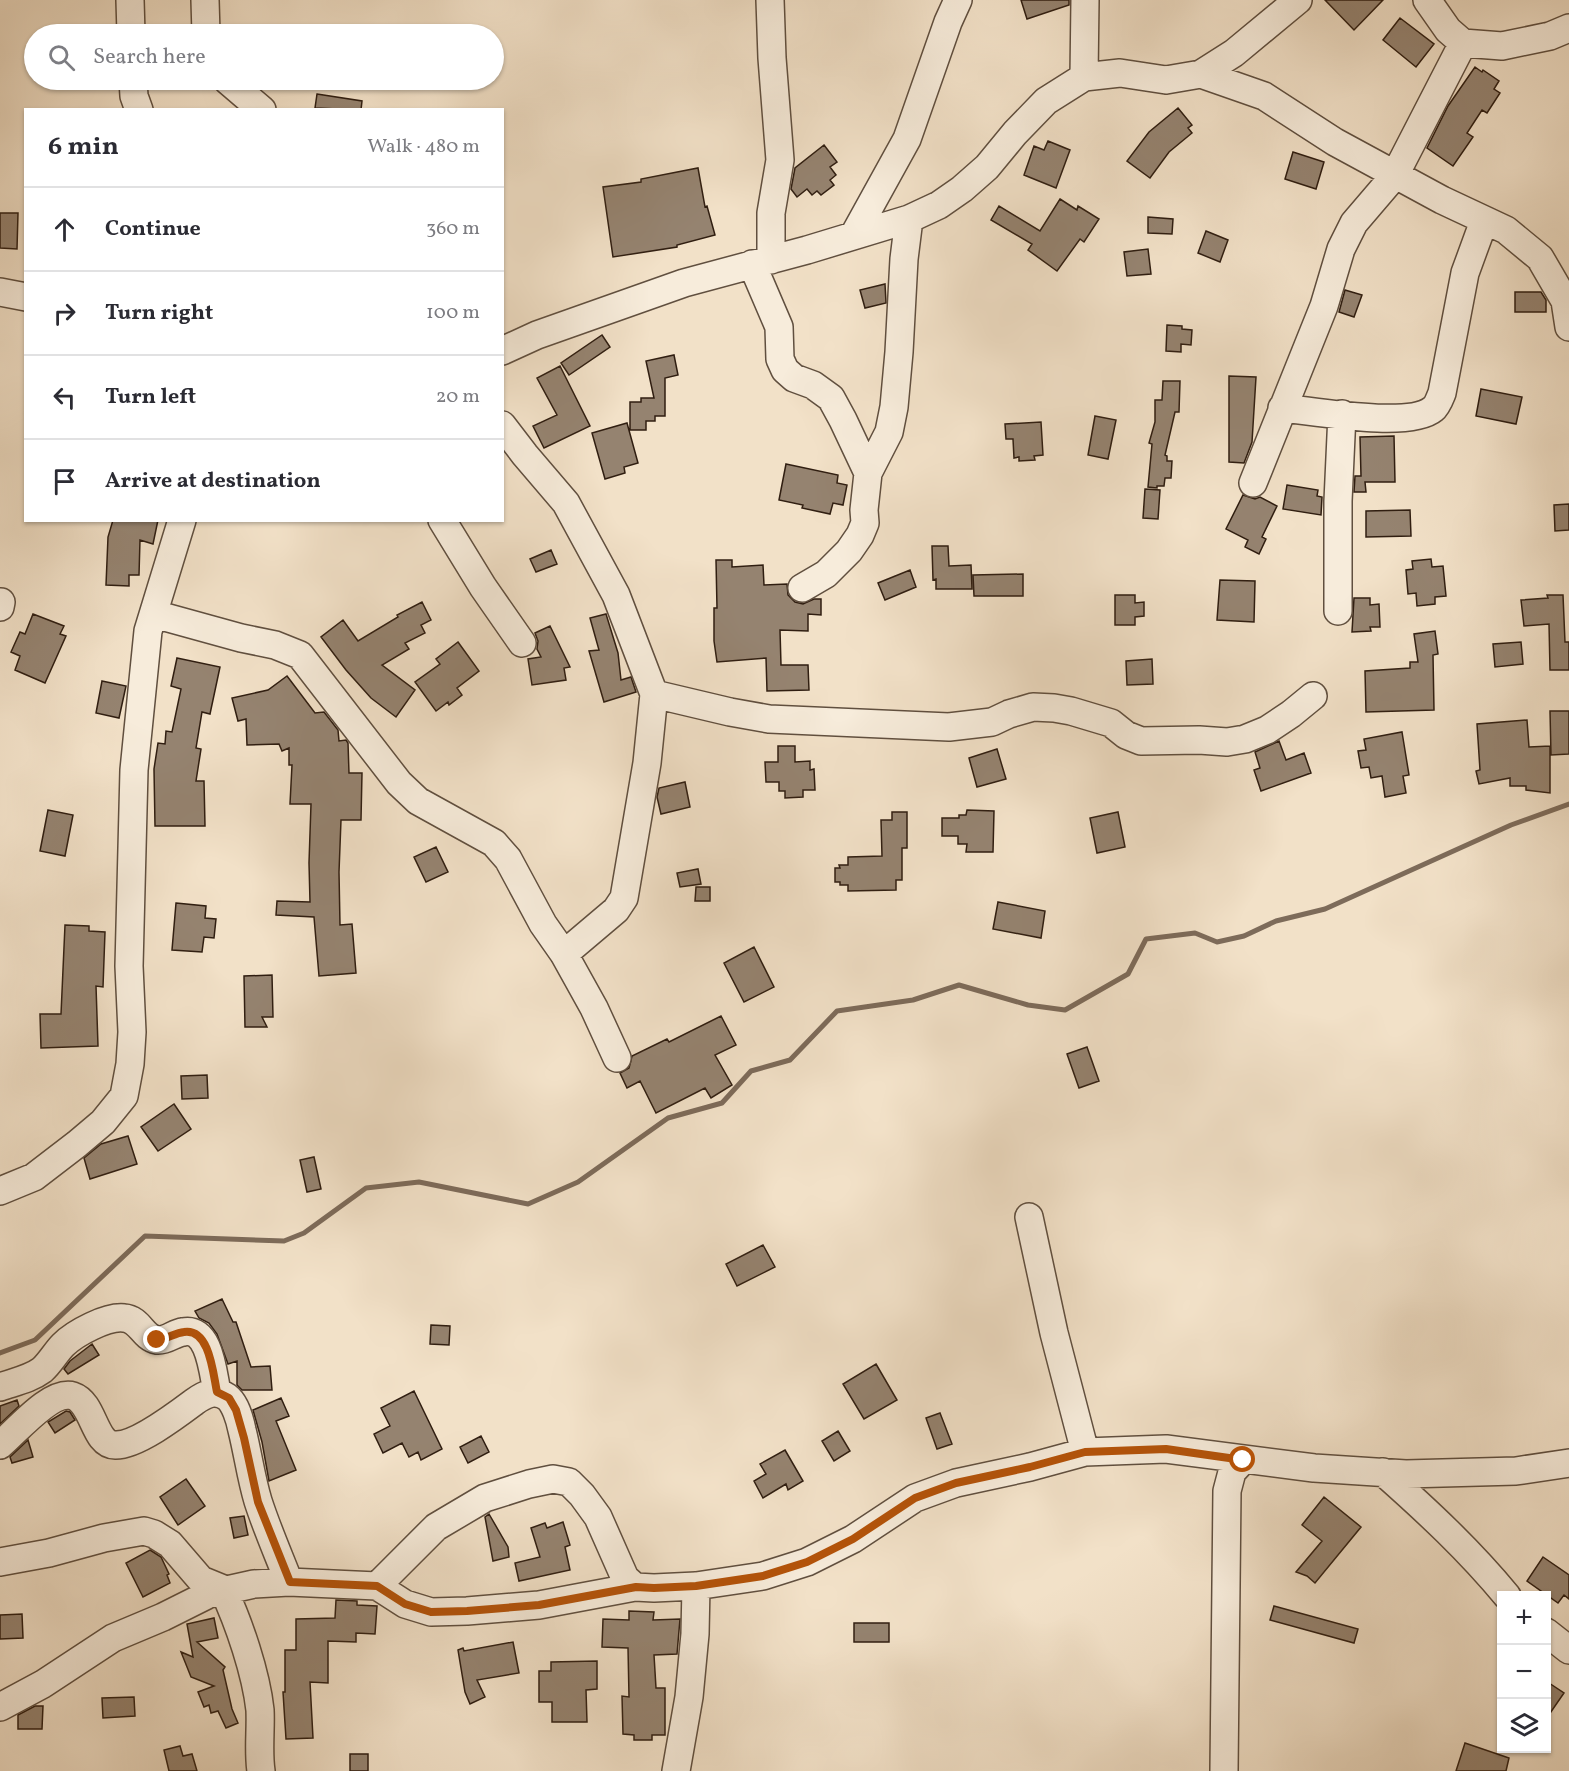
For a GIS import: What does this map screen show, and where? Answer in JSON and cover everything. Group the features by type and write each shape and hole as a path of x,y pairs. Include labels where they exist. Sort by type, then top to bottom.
{"street":[{"path":"130,0 131,24"},
{"path":"205,0 206,24"},
{"path":"770,0 780,160 762,262 779,327 780,359 785,370 794,378 813,385 831,398 868,473"},
{"path":"854,235 907,139 948,22 958,0"},
{"path":"1084,77 1085,0"},
{"path":"504,350 537,335 620,304 684,283 909,219 939,205 962,189 987,167 1046,101 1084,77 1120,73 1166,80 1201,74 1234,52 1298,0"},
{"path":"1427,0 1448,30 1462,43 1502,46 1550,36 1569,28"},
{"path":"1253,483 1324,306 1341,249 1349,231 1367,205 1395,175 1462,43"},
{"path":"1201,74 1264,96 1335,142 1484,221 1506,230 1540,258 1565,301 1569,327"},
{"path":"134,90 139,108"},
{"path":"239,90 260,108"},
{"path":"802,588 826,574 849,551 860,536 865,523 868,473 889,432 894,407 904,259 909,219"},
{"path":"1282,408 1394,419 1417,416 1434,409 1442,393 1465,273 1484,221"},
{"path":"0,292 24,297"},
{"path":"1338,611 1338,501 1342,414"},
{"path":"504,428 566,503 616,595 654,694 647,763 624,898 616,910 564,954"},
{"path":"0,1191 34,1177 103,1122 124,1096 130,1064 132,1032 129,966 134,770 148,631 181,522"},
{"path":"443,522 483,587 522,643"},
{"path":"154,614 275,645 300,655 399,783 418,801 494,843 508,859 543,924 564,954 594,1008 616,1058"},
{"path":"654,694 769,719 949,727 992,722 1033,707 1054,708 1111,723 1126,735 1141,741 1227,742 1245,739 1267,730 1313,696"},
{"path":"1029,1217 1053,1333 1085,1452"},
{"path":"0,1387 25,1379 43,1369 64,1344 84,1330 108,1320 125,1317 136,1322 145,1334 157,1340 193,1331 202,1338 210,1359 217,1392"},
{"path":"0,1445 36,1411 59,1396 71,1395 81,1399 103,1438 108,1444 116,1445 127,1443 166,1423 206,1394 217,1392 229,1398 236,1410 258,1502 290,1582"},
{"path":"0,1707 43,1684 113,1638 223,1589 290,1582 377,1586 405,1604 431,1612 539,1605 636,1587 696,1586 763,1576 807,1562 853,1539 915,1498 956,1483 1085,1452 1166,1449 1243,1460 1406,1474 1516,1471 1569,1462"},
{"path":"1224,1771 1227,1491 1232,1472 1243,1460"},
{"path":"1383,1472 1438,1521 1503,1591"},
{"path":"377,1586 435,1527 485,1498 529,1484 554,1479 569,1482 582,1495 598,1517 625,1578 636,1587"},
{"path":"0,1562 49,1553 104,1538 144,1532 154,1534 170,1544 201,1580 223,1589 240,1632 255,1682 260,1711 261,1771"},
{"path":"676,1771 689,1697 695,1634 696,1586"},
{"path":"1551,1636 1569,1650"}],"building":[{"path":"1021,0 1069,0 1069,5 1027,19"},
{"path":"1325,0 1383,0 1354,30"},
{"path":"1400,18 1434,44 1416,67 1383,40"},
{"path":"1475,67 1499,81 1494,89 1500,93 1487,113 1482,110 1467,133 1473,137 1453,166 1427,148 1448,106"},
{"path":"317,94 362,101 361,108 315,108"},
{"path":"1178,108 1192,125 1188,128 1192,133 1169,152 1150,178 1127,161 1149,132"},
{"path":"1048,141 1070,150 1056,188 1024,175 1034,146 1044,150"},
{"path":"824,145 837,162 830,167 836,175 830,180 834,185 821,195 817,191 812,195 807,189 797,197 791,189 795,168"},
{"path":"1293,152 1324,162 1316,189 1285,179"},
{"path":"698,168 705,207 707,206 715,235 677,245 677,247 613,257 603,187 641,182 641,179"},
{"path":"1060,199 1077,210 1078,206 1099,219 1084,242 1080,239 1057,271 1028,250 1032,244 991,220 999,206 1040,231"},
{"path":"0,213 18,213 17,249 0,248"},
{"path":"1148,217 1173,219 1172,234 1148,233"},
{"path":"1206,231 1228,240 1220,262 1198,253"},
{"path":"1148,249 1151,274 1127,276 1124,252"},
{"path":"885,284 886,303 865,308 860,290"},
{"path":"1345,290 1362,295 1354,317 1339,312"},
{"path":"1515,292 1541,292 1546,300 1546,312 1515,312"},
{"path":"1167,325 1182,326 1182,329 1192,330 1191,345 1181,344 1181,352 1166,351"},
{"path":"602,335 610,347 569,375 561,363"},
{"path":"674,355 678,375 665,378 665,416 655,416 655,421 646,421 646,430 630,430 630,402 641,402 641,398 654,398 646,361"},
{"path":"560,366 590,426 544,448 533,426 557,415 537,378"},
{"path":"1229,376 1256,377 1252,442 1244,463 1229,462"},
{"path":"1163,381 1180,381 1179,412 1175,412 1165,455 1167,461 1172,461 1171,478 1165,478 1164,486 1157,486 1157,488 1148,487 1152,444 1149,443 1155,422 1155,400 1162,400"},
{"path":"1481,389 1522,397 1516,424 1476,416"},
{"path":"1095,416 1116,420 1108,459 1088,455"},
{"path":"1041,422 1043,455 1034,456 1035,460 1019,461 1019,457 1014,458 1013,439 1006,439 1005,424"},
{"path":"627,423 638,463 624,467 625,473 605,479 592,433"},
{"path":"1394,436 1395,482 1365,482 1366,492 1354,492 1355,476 1361,476 1360,437"},
{"path":"786,464 838,475 837,483 847,485 843,505 833,503 830,514 779,500"},
{"path":"1287,485 1318,490 1317,496 1322,497 1321,515 1283,509"},
{"path":"1145,489 1160,490 1158,519 1143,518"},
{"path":"1243,495 1255,499 1260,497 1277,506 1262,537 1266,539 1259,554 1245,547 1248,540 1226,529"},
{"path":"1569,504 1569,530 1555,531 1554,505"},
{"path":"1410,510 1411,536 1366,537 1366,511"},
{"path":"112,522 158,522 153,544 140,540 139,575 129,575 129,586 106,585 108,537"},
{"path":"932,546 948,546 949,566 971,565 972,589 936,589 936,579 933,580"},
{"path":"551,550 557,564 536,572 530,559"},
{"path":"1431,559 1432,567 1443,566 1446,596 1435,597 1435,604 1417,606 1416,593 1408,594 1406,570 1413,569 1412,561"},
{"path":"716,560 732,560 732,567 763,565 764,585 787,584 788,595 795,602 803,604 814,599 821,599 821,615 808,614 808,631 780,630 781,665 808,665 809,690 767,691 766,658 717,662 714,641 714,608 717,608"},
{"path":"910,570 916,587 885,600 878,583"},
{"path":"1023,574 1023,596 974,596 973,575"},
{"path":"1220,580 1255,581 1254,622 1217,620"},
{"path":"1115,595 1135,595 1135,603 1144,602 1144,616 1135,617 1135,625 1115,625"},
{"path":"1547,595 1563,595 1565,642 1569,642 1569,670 1550,670 1549,624 1524,626 1521,600 1548,598"},
{"path":"1354,598 1370,598 1370,605 1379,604 1380,627 1370,627 1371,631 1352,632"},
{"path":"422,602 431,620 421,625 425,633 405,643 409,649 382,665 415,690 396,717 371,698 321,637 343,620 358,641 398,617 397,615"},
{"path":"33,614 64,626 60,634 66,636 45,683 15,670 20,656 11,652 20,632 25,634"},
{"path":"606,614 618,653 621,680 631,677 636,692 604,702 589,651 599,650 590,618"},
{"path":"550,626 570,667 564,668 566,680 532,685 528,659 541,657 537,649 538,641 535,633"},
{"path":"1435,631 1438,654 1433,655 1434,710 1366,712 1365,671 1410,668 1410,662 1418,662 1414,634"},
{"path":"458,642 479,671 457,688 462,695 436,711 415,682 440,664 436,659"},
{"path":"1521,642 1523,664 1495,667 1493,644"},
{"path":"177,658 220,667 210,714 202,712 196,748 201,749 196,781 204,781 205,826 155,826 154,769 158,743 165,744 166,731 172,732 181,689 171,686"},
{"path":"1152,659 1153,684 1127,685 1126,661"},
{"path":"287,676 315,713 324,712 338,730 339,741 346,740 348,743 349,773 362,773 361,820 341,820 339,872 340,925 352,924 356,973 319,976 314,917 276,915 277,901 310,902 311,804 290,804 292,765 289,765 289,748 282,751 279,744 247,745 246,719 238,721 232,698 268,690"},
{"path":"102,681 126,686 119,718 96,713"},
{"path":"1550,711 1569,711 1569,754 1551,755"},
{"path":"1527,720 1529,747 1550,746 1550,793 1526,790 1526,786 1510,786 1510,778 1479,784 1476,771 1480,770 1477,724"},
{"path":"1402,732 1409,775 1403,776 1406,793 1385,797 1382,776 1371,778 1369,767 1361,768 1358,751 1366,750 1364,739"},
{"path":"1279,741 1286,760 1304,753 1311,773 1261,791 1254,770 1260,768 1255,752"},
{"path":"778,746 795,746 795,762 810,761 810,770 814,769 815,790 803,790 803,797 785,798 785,791 779,791 779,782 766,782 765,762 778,762"},
{"path":"997,749 1006,779 977,787 969,758"},
{"path":"685,782 690,807 661,814 657,797 659,788"},
{"path":"48,810 73,815 65,856 40,851"},
{"path":"967,810 994,811 993,852 966,852 967,844 958,844 958,836 942,836 942,818 959,818 959,815 966,815"},
{"path":"892,812 907,812 907,848 902,848 902,880 896,880 896,890 848,891 848,885 835,882 835,868 840,868 839,865 848,865 848,857 882,856 881,820 892,820"},
{"path":"1118,812 1125,847 1097,853 1090,818"},
{"path":"436,847 448,872 426,882 414,857"},
{"path":"698,869 701,884 680,887 677,873"},
{"path":"696,887 710,887 710,901 695,901"},
{"path":"998,902 1045,911 1041,938 993,929"},
{"path":"176,903 206,906 205,918 216,919 214,938 204,937 202,952 172,950"},
{"path":"65,925 89,926 89,931 105,932 103,987 96,986 98,1046 41,1048 40,1014 61,1014"},
{"path":"754,947 774,987 744,1002 724,963"},
{"path":"272,975 273,1017 262,1017 267,1027 245,1027 244,976"},
{"path":"721,1016 736,1045 715,1055 732,1085 711,1098 705,1088 656,1113 640,1081 627,1088 620,1073 629,1068 632,1056 667,1039 669,1042"},
{"path":"1087,1047 1099,1081 1079,1088 1067,1054"},
{"path":"207,1075 208,1098 182,1099 181,1076"},
{"path":"174,1104 191,1129 158,1151 141,1127"},
{"path":"128,1136 137,1164 90,1179 84,1158 101,1144"},
{"path":"314,1157 321,1189 307,1192 300,1160"},
{"path":"763,1245 775,1267 737,1286 726,1264"},
{"path":"222,1299 233,1322 236,1322 251,1367 270,1366 272,1390 242,1390 237,1385 237,1361 228,1364 217,1334 209,1323 199,1318 195,1311"},
{"path":"431,1325 450,1326 449,1345 430,1344"},
{"path":"92,1344 99,1355 68,1374 64,1369 70,1361"},
{"path":"876,1364 897,1400 864,1419 843,1384"},
{"path":"414,1391 442,1449 421,1460 418,1452 409,1457 402,1443 383,1453 374,1434 390,1426 381,1408"},
{"path":"281,1398 289,1416 276,1421 296,1470 269,1481 253,1410"},
{"path":"17,1400 19,1406 0,1424 0,1406"},
{"path":"66,1411 70,1412 75,1420 55,1433 48,1422"},
{"path":"940,1413 952,1444 937,1449 926,1418"},
{"path":"838,1431 850,1451 834,1461 822,1441"},
{"path":"481,1436 489,1452 468,1463 460,1447"},
{"path":"28,1440 33,1457 12,1463 10,1457"},
{"path":"785,1450 803,1481 788,1490 786,1484 763,1498 754,1481 766,1474 760,1464"},
{"path":"186,1479 205,1506 178,1525 160,1497"},
{"path":"1324,1497 1361,1527 1315,1583 1307,1576 1296,1572 1322,1541 1302,1525"},
{"path":"489,1514 508,1547 509,1557 493,1561 485,1517"},
{"path":"244,1516 248,1535 234,1538 230,1518"},
{"path":"563,1522 570,1545 565,1547 570,1570 519,1581 515,1563 540,1557 531,1528 545,1523 547,1528"},
{"path":"150,1550 161,1557 169,1574 167,1575 170,1583 143,1597 126,1563"},
{"path":"1543,1557 1569,1575 1569,1599 1564,1595 1558,1603 1551,1598 1551,1591 1541,1591 1527,1581"},
{"path":"336,1600 357,1601 357,1605 377,1606 375,1634 356,1633 356,1642 328,1641 328,1683 310,1682 313,1738 286,1739 283,1692 285,1692 285,1650 296,1650 296,1619 335,1618"},
{"path":"1274,1606 1358,1629 1354,1643 1270,1620"},
{"path":"629,1611 654,1612 653,1620 680,1619 677,1654 654,1655 656,1688 665,1688 665,1735 652,1735 652,1740 634,1740 634,1735 623,1734 622,1696 629,1697 628,1648 602,1647 603,1619 629,1620"},
{"path":"22,1614 23,1638 0,1639 0,1615"},
{"path":"214,1618 218,1638 197,1642 225,1667 223,1670 232,1709 238,1723 226,1728 218,1711 211,1713 209,1705 204,1707 198,1692 214,1686 191,1677 181,1652 193,1657 187,1624"},
{"path":"854,1623 889,1623 889,1642 854,1642"},
{"path":"513,1642 519,1673 477,1680 485,1697 470,1704 465,1692 458,1650 463,1648 464,1651"},
{"path":"597,1661 597,1689 586,1690 587,1722 552,1722 552,1702 539,1702 539,1671 551,1671 551,1662"},
{"path":"1551,1684 1564,1693 1551,1712"},
{"path":"134,1697 135,1716 103,1718 102,1698"},
{"path":"35,1706 43,1706 42,1729 18,1729 18,1715"},
{"path":"1465,1743 1509,1758 1506,1771 1456,1771"},
{"path":"180,1746 183,1756 192,1754 197,1771 169,1771 164,1750"},
{"path":"350,1754 368,1754 368,1771 350,1771"}],"waterway":[{"path":"0,1353 35,1340 145,1236 284,1241 304,1233 366,1188 419,1182 528,1204 578,1182 668,1118 722,1103 751,1071 790,1060 837,1011 913,1000 959,985 1028,1005 1065,1010 1128,974 1146,939 1195,933 1217,942 1244,936 1276,921 1325,909 1511,825 1569,804"}],"route":[{"path":"157,1340 193,1331 202,1338 210,1359 217,1392 229,1398 236,1410 258,1502 290,1582 377,1586 405,1604 431,1612 539,1605 636,1587 696,1586 763,1576 807,1562 853,1539 915,1498 956,1483 1085,1452 1166,1449 1243,1460"}]}
